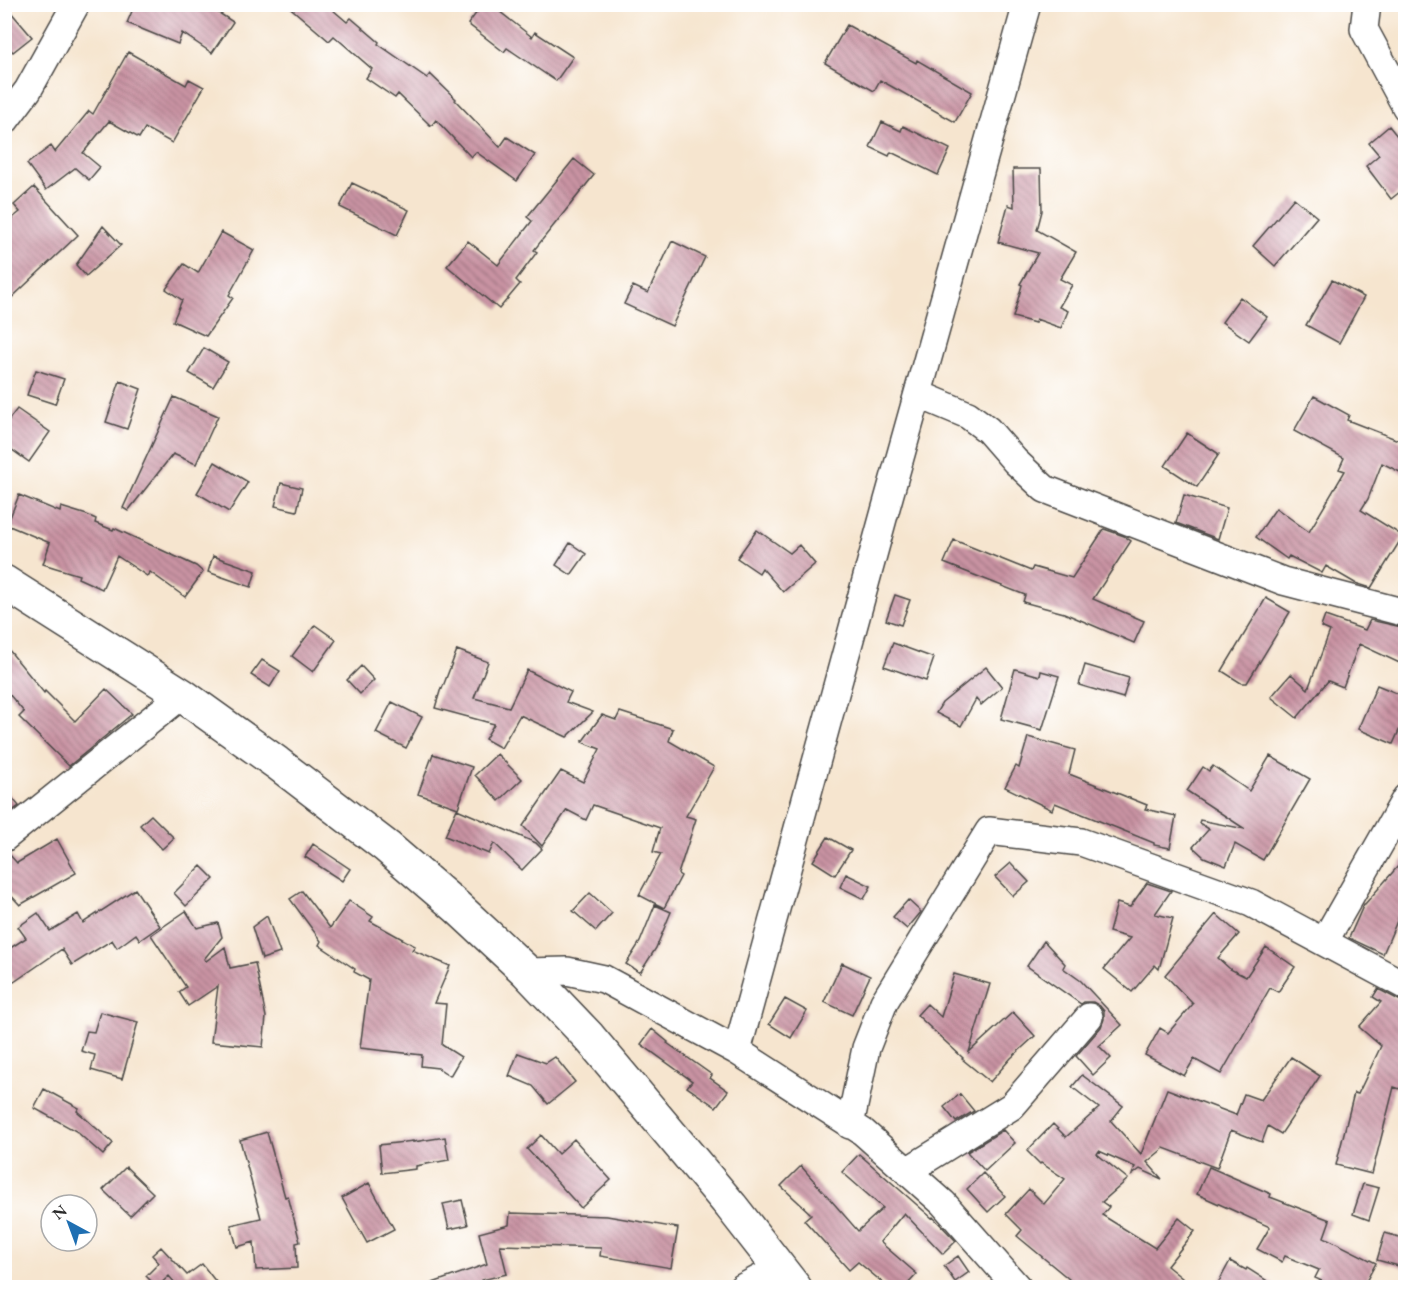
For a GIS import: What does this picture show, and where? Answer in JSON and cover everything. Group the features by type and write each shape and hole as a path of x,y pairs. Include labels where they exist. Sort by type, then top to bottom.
{"main road":[{"path":"4,582 182,695 278,763 387,847 457,907 527,972 589,1037 731,1206 787,1278"}],"street":[{"path":"4,122 28,90 76,4"},
{"path":"737,1051 1027,4"},
{"path":"1367,4 1364,28 1406,107"},
{"path":"918,394 968,415 988,430 1015,461 1045,489 1283,581 1406,612"},
{"path":"4,838 182,695"},
{"path":"1324,942 1406,798"},
{"path":"850,1125 866,1048 884,1002 989,831 1081,842 1251,903 1406,986"},
{"path":"527,972 567,971 604,979 737,1051 863,1132 943,1203 1018,1287"},
{"path":"907,1171 1012,1106 1089,1017"},
{"path":"742,1287 787,1278"}],"building":[{"path":"4,4 32,37 13,52 4,43"},
{"path":"135,4 205,4 233,22 212,53 182,33 178,44 127,23"},
{"path":"286,4 326,4 347,22 351,18 379,42 378,44 427,78 430,74 500,147 507,137 535,155 517,181 476,152 471,157 436,120 431,126 398,94 395,98 366,78 372,69 334,36 329,41"},
{"path":"483,4 490,4 532,37 535,32 573,57 556,81 507,48 504,52 468,24"},
{"path":"847,25 916,63 917,60 972,92 955,122 880,80 874,91 825,63"},
{"path":"128,52 186,85 189,79 204,87 172,143 145,128 139,138 109,121 83,153 100,167 89,180 75,168 46,190 27,164 51,146 55,152 89,111 93,114"},
{"path":"882,122 901,131 903,126 950,149 938,175 891,152 889,156 870,147"},
{"path":"1389,126 1406,147 1406,187 1391,199 1366,166 1379,155 1369,143"},
{"path":"574,159 594,175 534,250 537,252 516,280 520,284 499,309 447,266 468,241 498,265 532,221 527,217"},
{"path":"1013,169 1041,169 1042,211 1037,230 1076,252 1060,279 1072,285 1059,307 1068,311 1061,328 1036,319 1035,323 1013,317 1022,285 1020,284 1038,253 998,242 1008,205 1014,207"},
{"path":"352,183 409,210 397,235 340,207"},
{"path":"34,187 78,235 4,305 4,225 20,212 14,205"},
{"path":"1294,198 1317,217 1275,266 1253,246"},
{"path":"103,226 121,245 86,276 76,265"},
{"path":"221,232 254,250 229,295 233,298 206,336 173,321 182,300 166,289 184,264 198,273"},
{"path":"672,241 705,257 672,326 624,304 633,286 648,293"},
{"path":"1332,280 1364,297 1339,343 1306,325"},
{"path":"1240,297 1267,317 1249,341 1222,322"},
{"path":"204,348 228,362 213,387 189,373"},
{"path":"36,370 64,379 55,404 27,395"},
{"path":"120,381 141,389 127,429 106,422"},
{"path":"1314,396 1349,415 1347,420 1406,443 1406,475 1382,463 1368,499 1361,510 1403,536 1371,588 1355,583 1326,566 1322,573 1289,556 1287,559 1256,537 1276,508 1309,532 1345,471 1339,469 1344,458 1294,431"},
{"path":"174,397 218,416 196,464 173,454 128,511 123,508"},
{"path":"17,409 50,432 29,462 4,444 4,426"},
{"path":"1187,433 1219,454 1197,487 1165,466"},
{"path":"215,462 248,482 229,512 197,493"},
{"path":"281,483 302,488 297,511 275,506"},
{"path":"19,495 60,512 61,507 87,515 96,519 95,523 113,530 114,528 196,566 203,572 185,597 150,572 147,576 117,556 102,589 78,578 79,575 43,564 50,543 7,525"},
{"path":"1184,495 1227,508 1218,539 1176,523"},
{"path":"1104,529 1131,541 1093,599 1144,621 1134,643 1064,613 1023,602 1025,595 944,563 954,540 1031,571 1033,567 1072,578"},
{"path":"757,530 790,553 799,545 815,564 783,592 762,568 759,573 737,558"},
{"path":"570,543 586,554 571,575 556,565"},
{"path":"213,556 256,571 251,587 208,572"},
{"path":"895,595 910,600 901,625 886,620"},
{"path":"1266,598 1290,612 1247,683 1241,683 1222,671"},
{"path":"1325,616 1365,630 1370,620 1406,628 1406,666 1359,644 1343,687 1328,681 1297,718 1271,697 1291,674 1308,689 1330,631 1321,627"},
{"path":"315,625 336,640 313,672 292,656"},
{"path":"893,643 934,658 926,681 884,666"},
{"path":"4,644 44,693 45,691 75,721 106,689 132,714 69,766 19,717 24,712 4,688"},
{"path":"457,650 488,662 474,698 509,707 527,670 571,692 566,702 593,712 567,737 520,715 501,748 485,739 494,724 435,708"},
{"path":"262,660 280,671 270,687 251,675"},
{"path":"1085,665 1129,678 1123,698 1079,685"},
{"path":"361,666 374,680 360,694 347,680"},
{"path":"986,667 1002,687 981,705 976,699 961,726 936,713 942,703"},
{"path":"1015,669 1040,676 1041,671 1059,676 1042,730 1001,719"},
{"path":"1377,685 1406,697 1406,715 1393,744 1358,729"},
{"path":"392,702 422,717 406,748 376,733"},
{"path":"620,712 673,729 669,741 714,767 686,816 696,819 678,874 681,876 664,908 639,895 661,854 653,852 660,828 593,805 586,820 567,810 542,846 523,826 561,771 583,782 600,749 582,742 602,715 616,720"},
{"path":"1028,737 1075,750 1069,774 1147,805 1145,809 1176,816 1170,848 1154,845 1154,843 1055,803 1052,810 1005,787 1016,766 1019,768"},
{"path":"433,754 472,767 458,808 418,794"},
{"path":"497,754 522,779 499,801 475,775"},
{"path":"1270,756 1310,779 1263,860 1235,844 1226,866 1204,857 1193,847 1209,829 1199,823 1200,820 1245,829 1187,791 1203,767 1209,771 1213,766 1249,791"},
{"path":"4,788 19,806 4,817"},
{"path":"457,809 536,843 542,849 522,870 494,843 489,854 445,836"},
{"path":"151,815 174,838 162,849 140,825"},
{"path":"828,837 851,850 835,875 813,861"},
{"path":"57,839 76,873 20,905 4,888 4,853 8,853 17,863"},
{"path":"313,844 350,869 342,881 305,857"},
{"path":"1406,857 1406,919 1400,914 1383,954 1349,938 1364,904"},
{"path":"1011,863 1029,882 1013,896 995,877"},
{"path":"201,866 214,879 186,906 174,893"},
{"path":"846,874 871,886 864,899 840,887"},
{"path":"1147,883 1171,891 1155,914 1173,918 1159,969 1155,965 1132,992 1104,969 1130,938 1109,932 1117,903 1130,907"},
{"path":"135,889 160,926 140,940 136,934 117,948 112,940 72,965 62,949 14,982 4,967 4,952 26,938 18,927 38,913 50,931 78,914 83,923"},
{"path":"302,891 330,928 349,901 373,917 370,921 415,946 412,950 450,966 434,1003 446,1004 442,1045 461,1057 450,1076 438,1068 421,1066 422,1055 360,1048 369,980 354,972 355,969 319,945 321,941 290,899"},
{"path":"590,893 612,913 596,931 573,911"},
{"path":"908,900 921,912 907,929 893,917"},
{"path":"655,905 671,912 656,948 640,973 626,964 640,942"},
{"path":"186,911 197,928 218,923 222,937 204,959 206,961 225,947 230,968 255,963 266,1017 263,1047 211,1042 218,986 188,1006 179,992 186,987 151,935"},
{"path":"1216,914 1239,934 1218,958 1230,969 1246,977 1266,947 1295,967 1278,992 1270,988 1221,1074 1194,1059 1184,1076 1145,1055 1160,1028 1168,1033 1193,1004 1165,975"},
{"path":"267,916 280,953 262,959 252,927"},
{"path":"1044,941 1065,964 1063,968 1081,981 1122,1025 1099,1046 1111,1058 1093,1075 1076,1056 1101,1027 1104,1011 1093,1002 1081,1004 1027,966"},
{"path":"842,963 870,976 852,1015 824,1002"},
{"path":"954,974 990,984 969,1052 1013,1012 1035,1036 990,1082 962,1059 917,1015 927,1004 941,1017"},
{"path":"1378,989 1406,1002 1406,1091 1394,1087 1372,1174 1336,1165 1354,1093 1358,1094 1381,1046 1359,1027 1381,1002 1373,997"},
{"path":"785,999 807,1011 791,1038 769,1024"},
{"path":"100,1012 138,1022 122,1079 91,1070 95,1055 81,1051 87,1031 94,1032"},
{"path":"652,1029 667,1043 712,1075 710,1078 728,1091 716,1107 687,1087 692,1081 641,1044"},
{"path":"518,1053 546,1063 555,1057 575,1082 548,1104 533,1086 509,1076"},
{"path":"1291,1057 1320,1076 1281,1134 1268,1126 1262,1142 1231,1130 1217,1168 1164,1148 1147,1162 1162,1179 1140,1169 1132,1175 1135,1167 1099,1151 1097,1154 1128,1179 1102,1202 1109,1207 1102,1215 1155,1248 1179,1218 1195,1231 1167,1266 1193,1287 1062,1287 1069,1279 1017,1236 1022,1230 1006,1214 1029,1189 1044,1204 1065,1179 1040,1164 1027,1151 1053,1124 1066,1137 1099,1108 1072,1087 1082,1075 1123,1106 1111,1121 1141,1154 1167,1089 1236,1115 1244,1094 1261,1100"},
{"path":"44,1089 79,1108 77,1111 113,1143 103,1155 76,1131 34,1108"},
{"path":"960,1094 974,1111 956,1122 944,1107"},
{"path":"1003,1130 1015,1143 985,1171 967,1152"},
{"path":"267,1132 300,1242 296,1243 297,1268 256,1270 254,1242 237,1247 231,1225 261,1218 240,1140"},
{"path":"541,1135 558,1154 574,1139 611,1180 581,1208 527,1149"},
{"path":"445,1137 449,1160 416,1166 416,1169 382,1173 379,1145"},
{"path":"859,1154 933,1217 956,1241 943,1254 904,1213 880,1242 917,1274 905,1287 888,1287 858,1262 849,1270 804,1220 811,1214 781,1186 801,1166 858,1231 883,1208 842,1172"},
{"path":"126,1167 153,1193 130,1216 103,1190"},
{"path":"1209,1167 1271,1194 1270,1197 1330,1220 1324,1237 1376,1263 1363,1287 1335,1287 1315,1278 1319,1270 1285,1256 1282,1262 1257,1249 1270,1227 1197,1194"},
{"path":"983,1173 1005,1196 988,1212 967,1189"},
{"path":"369,1183 394,1229 367,1243 342,1198"},
{"path":"1363,1184 1379,1188 1369,1220 1353,1214"},
{"path":"462,1200 468,1225 449,1229 443,1204"},
{"path":"510,1213 607,1216 678,1228 671,1268 600,1256 601,1248 500,1245 507,1274 482,1280 484,1287 428,1287 427,1285 487,1264 479,1233 509,1225"},
{"path":"1385,1233 1406,1239 1406,1268 1377,1260"},
{"path":"161,1247 187,1275 202,1264 220,1287 171,1287 176,1284 169,1276 157,1287 146,1276 159,1263 152,1255"},
{"path":"958,1256 969,1272 955,1282 944,1266"},
{"path":"1230,1261 1246,1270 1247,1268 1277,1287 1216,1287"}]}
